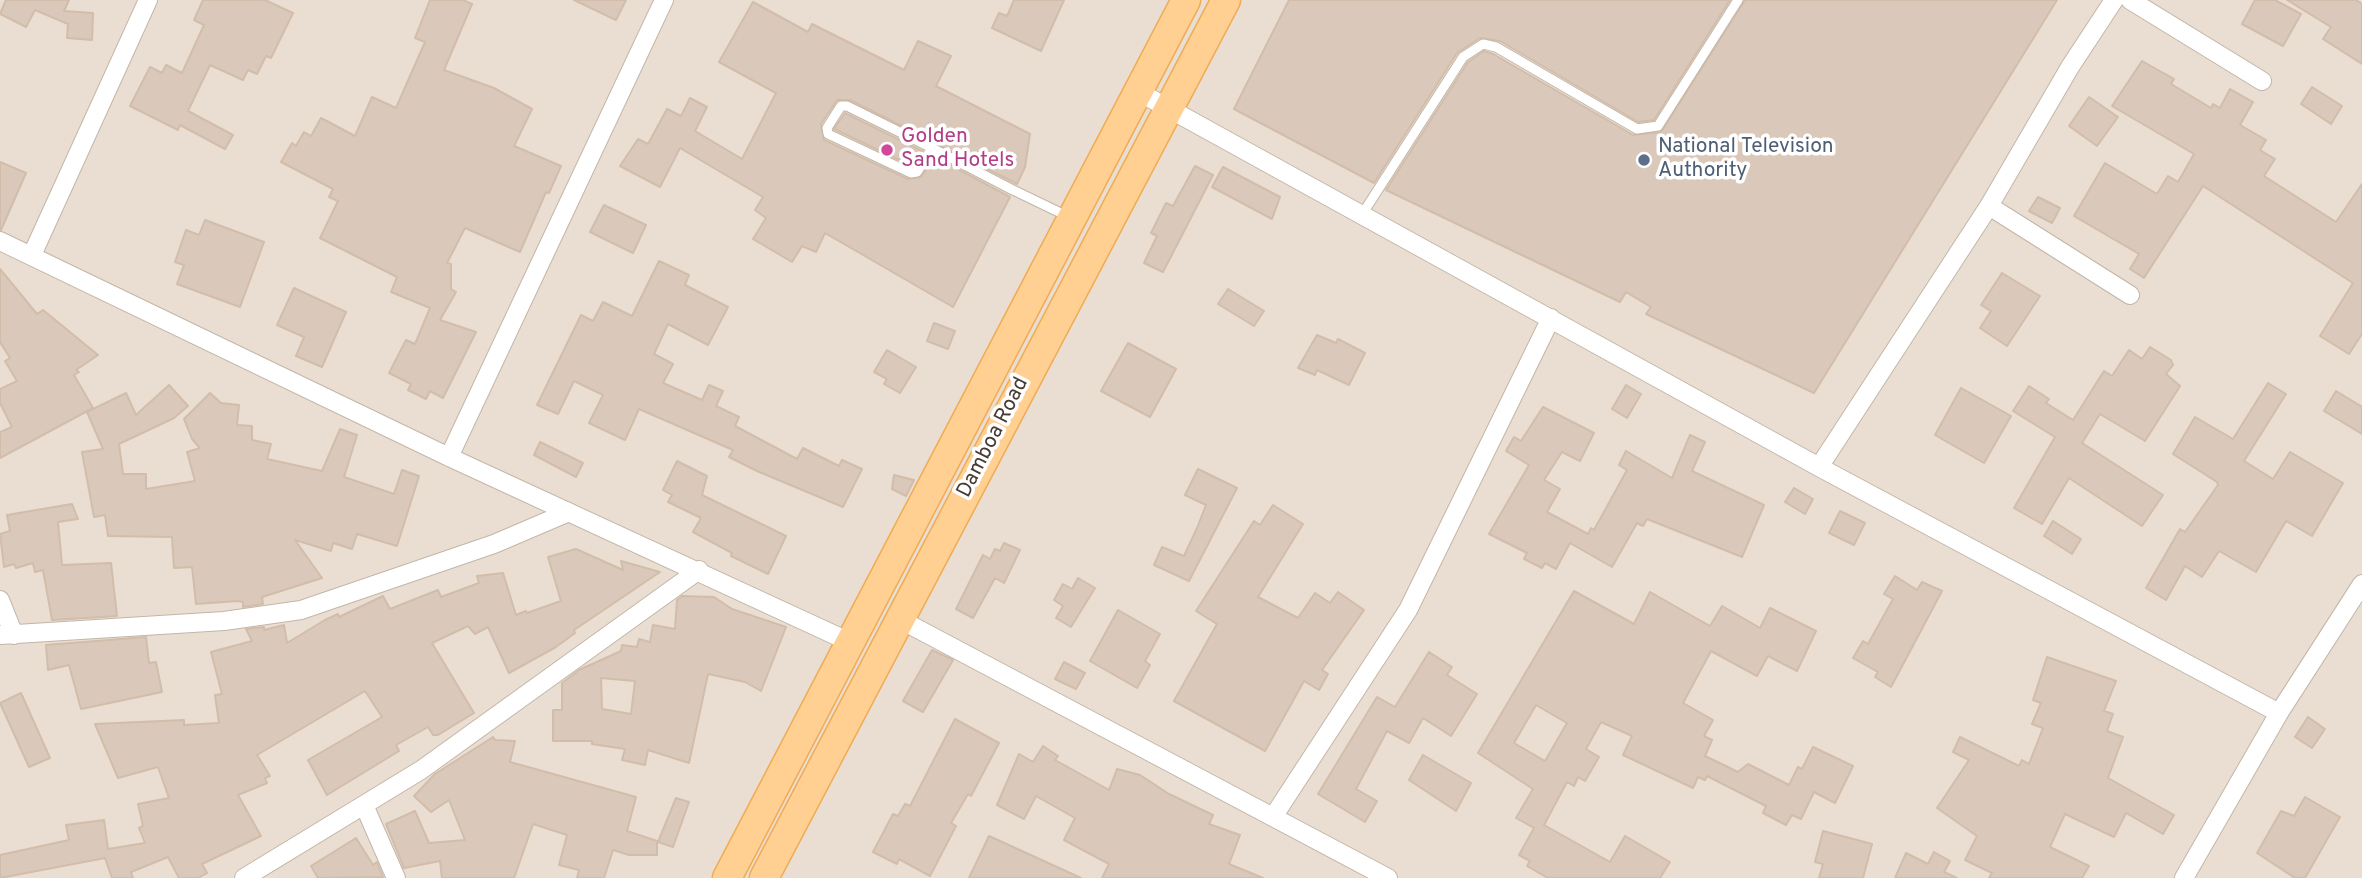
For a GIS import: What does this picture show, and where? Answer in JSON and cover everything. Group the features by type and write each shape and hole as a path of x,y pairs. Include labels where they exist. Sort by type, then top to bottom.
{"main road":[{"name":"Damboa Road","path":"727,878 1186,0"},
{"name":"Damboa Road","path":"764,878 901,620 1027,374 1227,0"}],"street":[{"path":"32,255 148,0"},
{"path":"449,457 664,0"},
{"path":"1819,467 1989,206 2070,67 2113,0"},
{"path":"2130,0 2262,80"},
{"path":"1137,91 1170,106 1819,467 2279,713"},
{"path":"1989,206 2130,295"},
{"path":"0,241 449,457 699,570 852,643"},
{"path":"1273,817 1408,610 1551,318"},
{"path":"0,600 7,635 224,621 302,610 494,544 569,513"},
{"path":"244,878 421,770 699,570"},
{"path":"2184,878 2279,713 2362,584"},
{"path":"901,620 1388,878"},
{"path":"364,805 396,878"}],"lane":[{"path":"1363,214 1463,57 1483,44 1496,47 1637,129 1658,126 1738,0"},
{"path":"932,148 918,172 911,173 828,134 827,128 841,106 847,106 932,148 1070,218"}],"shaded area":[{"path":"0,0 2362,0 2362,878 0,878"}],"building":[{"path":"6,0 69,0 64,11 93,13 92,40 67,38 68,24 35,10 26,27 0,14"},
{"path":"203,0 265,0 293,13 271,58 266,56 257,74 248,70 243,80 210,65 188,111 233,135 225,149 180,125 178,130 130,106 150,67 162,73 166,65 182,73 204,25 194,20"},
{"path":"430,0 463,0 472,4 444,70 494,88 532,109 514,146 561,166 549,193 546,192 520,252 465,228 447,263 451,264 451,289 456,292 440,320 476,332 443,398 430,391 426,399 408,390 411,384 389,373 406,340 415,344 430,308 391,292 397,277 320,238 338,201 329,197 333,189 281,162 292,143 296,146 304,132 311,136 321,118 355,136 372,97 396,108 425,42 415,38"},
{"path":"574,0 626,0 616,20"},
{"path":"1014,0 1064,0 1041,51 992,28 999,13 1007,16"},
{"path":"1289,0 1730,0 1654,120 1638,122 1500,41 1480,38 1457,53 1374,183 1234,109"},
{"name":"National Television Authority","path":"1745,0 2057,0 1814,393 1646,314 1651,307 1626,292 1620,302 1386,190 1468,62 1484,51 1633,135 1661,132"},
{"path":"2255,0 2275,0 2301,14 2283,46 2242,24"},
{"path":"2287,0 2356,0 2362,4 2362,64 2323,39 2331,27"},
{"name":"Golden Sand Hotels","path":"753,2 808,32 812,24 904,70 918,41 951,56 936,86 1030,134 1025,167 1017,184 850,100 837,100 821,124 824,140 908,179 921,177 935,157 1010,197 953,307 825,233 816,252 802,246 792,262 753,239 766,218 755,210 763,197 680,148 660,187 620,166 638,139 648,144 667,109 681,116 690,98 707,107 695,131 742,159 776,93 719,62"},
{"path":"2142,61 2174,79 2171,84 2211,108 2213,104 2220,108 2230,89 2253,102 2240,125 2266,140 2260,150 2275,159 2264,176 2336,222 2362,184 2362,334 2349,354 2320,336 2353,283 2203,186 2144,278 2130,269 2139,254 2074,216 2105,163 2157,194 2168,176 2178,182 2194,154 2112,106"},
{"path":"2312,87 2342,106 2331,124 2301,104"},
{"path":"2089,97 2118,117 2097,146 2069,126"},
{"path":"845,113 922,151 912,166 834,129"},
{"path":"0,162 26,173 1,230 0,230"},
{"path":"1195,166 1213,175 1163,272 1144,263 1157,236 1151,233 1166,203 1173,206"},
{"path":"1223,167 1280,197 1272,219 1212,187"},
{"path":"2038,197 2060,208 2052,223 2029,211"},
{"path":"604,205 646,225 633,253 590,232"},
{"path":"205,220 264,242 240,307 177,284 184,265 175,262 186,230 199,235"},
{"path":"659,261 689,275 685,285 728,307 708,345 668,324 654,354 673,364 663,383 702,400 709,385 723,391 716,406 739,417 735,426 797,459 803,448 839,466 842,460 862,469 843,507 757,471 729,457 733,450 639,409 625,440 589,423 603,395 574,381 558,414 537,405 581,315 593,321 603,302 632,316"},
{"path":"0,269 37,314 43,310 98,355 76,370 79,372 74,375 93,408 0,458 0,432 12,427 0,403 0,389 17,381 5,361 10,358 0,342"},
{"path":"2002,273 2040,296 2007,346 1980,328 1991,311 1981,305"},
{"path":"294,288 346,312 322,367 296,356 304,337 277,325"},
{"path":"1228,289 1264,311 1254,326 1218,304"},
{"path":"934,323 955,331 948,349 927,341"},
{"path":"1317,335 1336,343 1338,339 1365,353 1349,385 1317,370 1315,375 1298,368"},
{"path":"1128,343 1176,369 1150,417 1101,391"},
{"path":"2150,347 2171,360 2173,365 2166,374 2180,386 2145,441 2100,414 2082,443 2163,495 2142,526 2069,478 2042,524 2014,508 2055,437 2013,411 2029,386 2049,399 2046,403 2073,420 2104,371 2112,376 2129,350 2142,359"},
{"path":"887,350 916,367 900,393 884,384 887,379 874,372"},
{"path":"2268,383 2286,394 2244,461 2273,479 2290,452 2343,483 2312,536 2286,521 2256,572 2219,551 2202,577 2185,566 2166,600 2146,588 2180,529 2185,532 2218,485 2173,454 2195,417 2233,439"},
{"path":"169,385 188,406 174,418 119,444 123,474 146,474 146,489 195,481 187,452 200,448 192,439 184,419 210,393 221,403 239,405 237,425 252,426 252,440 271,444 267,459 322,471 340,429 357,435 344,477 394,494 402,470 419,476 397,546 357,534 352,549 333,543 331,551 295,540 322,578 262,597 263,604 243,607 243,602 238,601 196,604 192,567 174,568 172,537 108,536 105,515 94,517 82,452 103,449 87,412 126,393 136,415"},
{"path":"1626,385 1641,394 1627,418 1612,409"},
{"path":"1961,388 2011,416 1984,463 1935,435"},
{"path":"2336,391 2362,407 2362,434 2324,411"},
{"path":"1543,407 1594,433 1580,461 1562,452 1544,480 1560,489 1547,512 1588,534 1591,528 1594,530 1627,470 1619,465 1626,451 1672,478 1690,435 1705,442 1692,471 1764,505 1742,557 1647,519 1643,526 1637,523 1612,567 1570,543 1556,569 1545,563 1542,568 1524,559 1527,553 1489,534 1529,465 1506,451 1514,437 1521,441"},
{"path":"540,442 583,463 576,477 534,455"},
{"path":"677,461 707,476 702,495 786,536 768,574 731,556 732,553 693,532 701,518 668,502 672,495 663,490"},
{"path":"1198,469 1237,488 1189,581 1154,565 1162,547 1184,556 1197,528 1206,505 1185,495"},
{"path":"894,475 914,480 906,496 892,489"},
{"path":"1794,488 1813,499 1805,514 1785,502"},
{"path":"72,504 78,519 58,522 62,565 111,563 117,616 52,620 43,570 35,572 33,563 16,568 14,564 4,567 0,534 10,531 7,515"},
{"path":"1273,505 1303,524 1258,597 1298,618 1315,593 1330,603 1338,592 1364,610 1322,670 1328,674 1319,690 1304,681 1265,751 1174,701 1217,624 1196,611 1254,521 1260,525"},
{"path":"1840,511 1865,523 1854,545 1829,533"},
{"path":"2053,521 2081,539 2072,554 2044,536"},
{"path":"1004,543 1020,550 1004,583 995,578 973,618 956,609 983,555 990,559 995,549 1000,551"},
{"path":"576,549 623,570 621,561 660,572 574,630 575,633 556,647 509,673 488,627 475,634 468,626 432,643 474,713 438,735 433,735 428,727 396,745 399,751 327,795 308,760 382,717 365,691 257,755 270,776 265,778 267,783 238,795 261,836 202,864 207,873 198,878 179,878 168,857 131,872 133,878 112,878 105,858 0,878 0,855 69,840 66,825 104,820 108,849 145,843 139,828 143,826 138,804 169,798 158,767 118,778 95,724 184,720 184,725 219,723 215,695 222,694 211,652 252,641 246,629 264,627 264,630 284,625 287,643 325,620 338,614 339,617 383,596 390,609 438,590 441,597 479,583 477,576 503,573 516,615 526,611 527,613 561,601 548,557"},
{"path":"1895,576 1917,590 1922,582 1942,591 1891,687 1875,677 1878,672 1853,658 1863,641 1868,644 1893,599 1884,594"},
{"path":"1078,578 1095,588 1071,627 1056,618 1063,606 1054,600 1063,584 1072,589"},
{"path":"1574,591 1634,624 1650,592 1710,626 1722,606 1760,628 1770,608 1816,631 1797,671 1768,656 1757,676 1711,651 1683,703 1713,720 1704,736 1712,740 1705,756 1738,772 1748,764 1789,785 1798,767 1802,769 1813,747 1853,766 1835,803 1814,792 1801,819 1792,815 1786,825 1763,813 1766,806 1707,776 1705,780 1698,777 1693,788 1623,755 1632,736 1601,722 1586,749 1599,757 1585,781 1578,777 1574,786 1567,782 1544,825 1610,862 1625,836 1670,862 1660,878 1548,878 1527,866 1530,861 1519,855 1534,828 1516,818 1533,789 1478,753","holes":["1536,705 1567,723 1545,761 1514,743"]},
{"path":"682,596 714,597 732,609 786,627 761,691 745,682 708,674 689,763 648,750 645,765 622,760 625,749 592,744 592,741 553,741 553,710 562,710 562,683 579,670 621,651 622,645 637,647 639,639 650,642 653,625 675,629 677,600","holes":["601,678 635,681 631,714 602,709"]},
{"path":"1118,610 1160,634 1145,661 1150,665 1137,688 1090,661"},
{"path":"146,637 149,663 156,662 162,692 81,709 69,665 48,670 46,645"},
{"path":"932,650 953,660 923,712 903,701"},
{"path":"1429,652 1452,667 1447,675 1477,694 1451,736 1423,718 1409,743 1387,731 1356,789 1377,801 1365,822 1318,794 1377,697 1395,707"},
{"path":"2047,657 2116,681 2104,711 2113,714 2107,731 2123,737 2108,778 2174,815 2163,834 2126,813 2114,837 2065,814 2050,847 2089,866 2082,878 1989,878 1992,873 1965,860 1977,836 1937,808 1969,760 1953,752 1960,737 2019,766 2022,760 2029,764 2043,728 2032,724 2041,703 2033,700"},
{"path":"1064,662 1085,673 1076,689 1055,679"},
{"path":"21,693 50,758 29,767 0,703"},
{"path":"2308,717 2325,729 2312,748 2295,737"},
{"path":"955,719 999,743 971,796 968,794 951,823 956,826 930,876 899,859 897,864 873,852 893,814 898,816 905,804 910,806"},
{"path":"493,737 495,740 515,741 510,762 636,797 627,831 657,841 657,855 629,855 613,850 604,878 577,878 579,870 559,865 567,835 533,824 514,878 442,878 440,861 404,868 386,824 415,811 429,843 465,840 449,800 431,812 414,796 435,774"},
{"path":"1043,746 1058,756 1055,760 1109,790 1117,769 1140,775 1169,794 1213,815 1209,824 1240,835 1229,864 1263,878 1102,878 1109,864 1064,840 1075,818 1036,796 1024,819 997,805 1019,754 1033,762"},
{"path":"1423,755 1471,783 1456,811 1409,780"},
{"path":"2305,797 2340,817 2305,878 2295,878 2257,853 2281,811 2294,816"},
{"path":"676,798 689,802 673,847 658,842"},
{"path":"1823,831 1872,844 1863,878 1819,878 1823,864 1815,862"},
{"path":"989,836 1081,878 969,878"},
{"path":"356,838 373,865 377,862 383,877 318,878 311,866"},
{"path":"1934,852 1950,861 1944,872 1957,878 1895,878 1906,853 1928,864"}],"place":[{"name":"Golden Sand Hotels","path":"887,150"},
{"name":"National Television Authority","path":"1644,160"}]}
